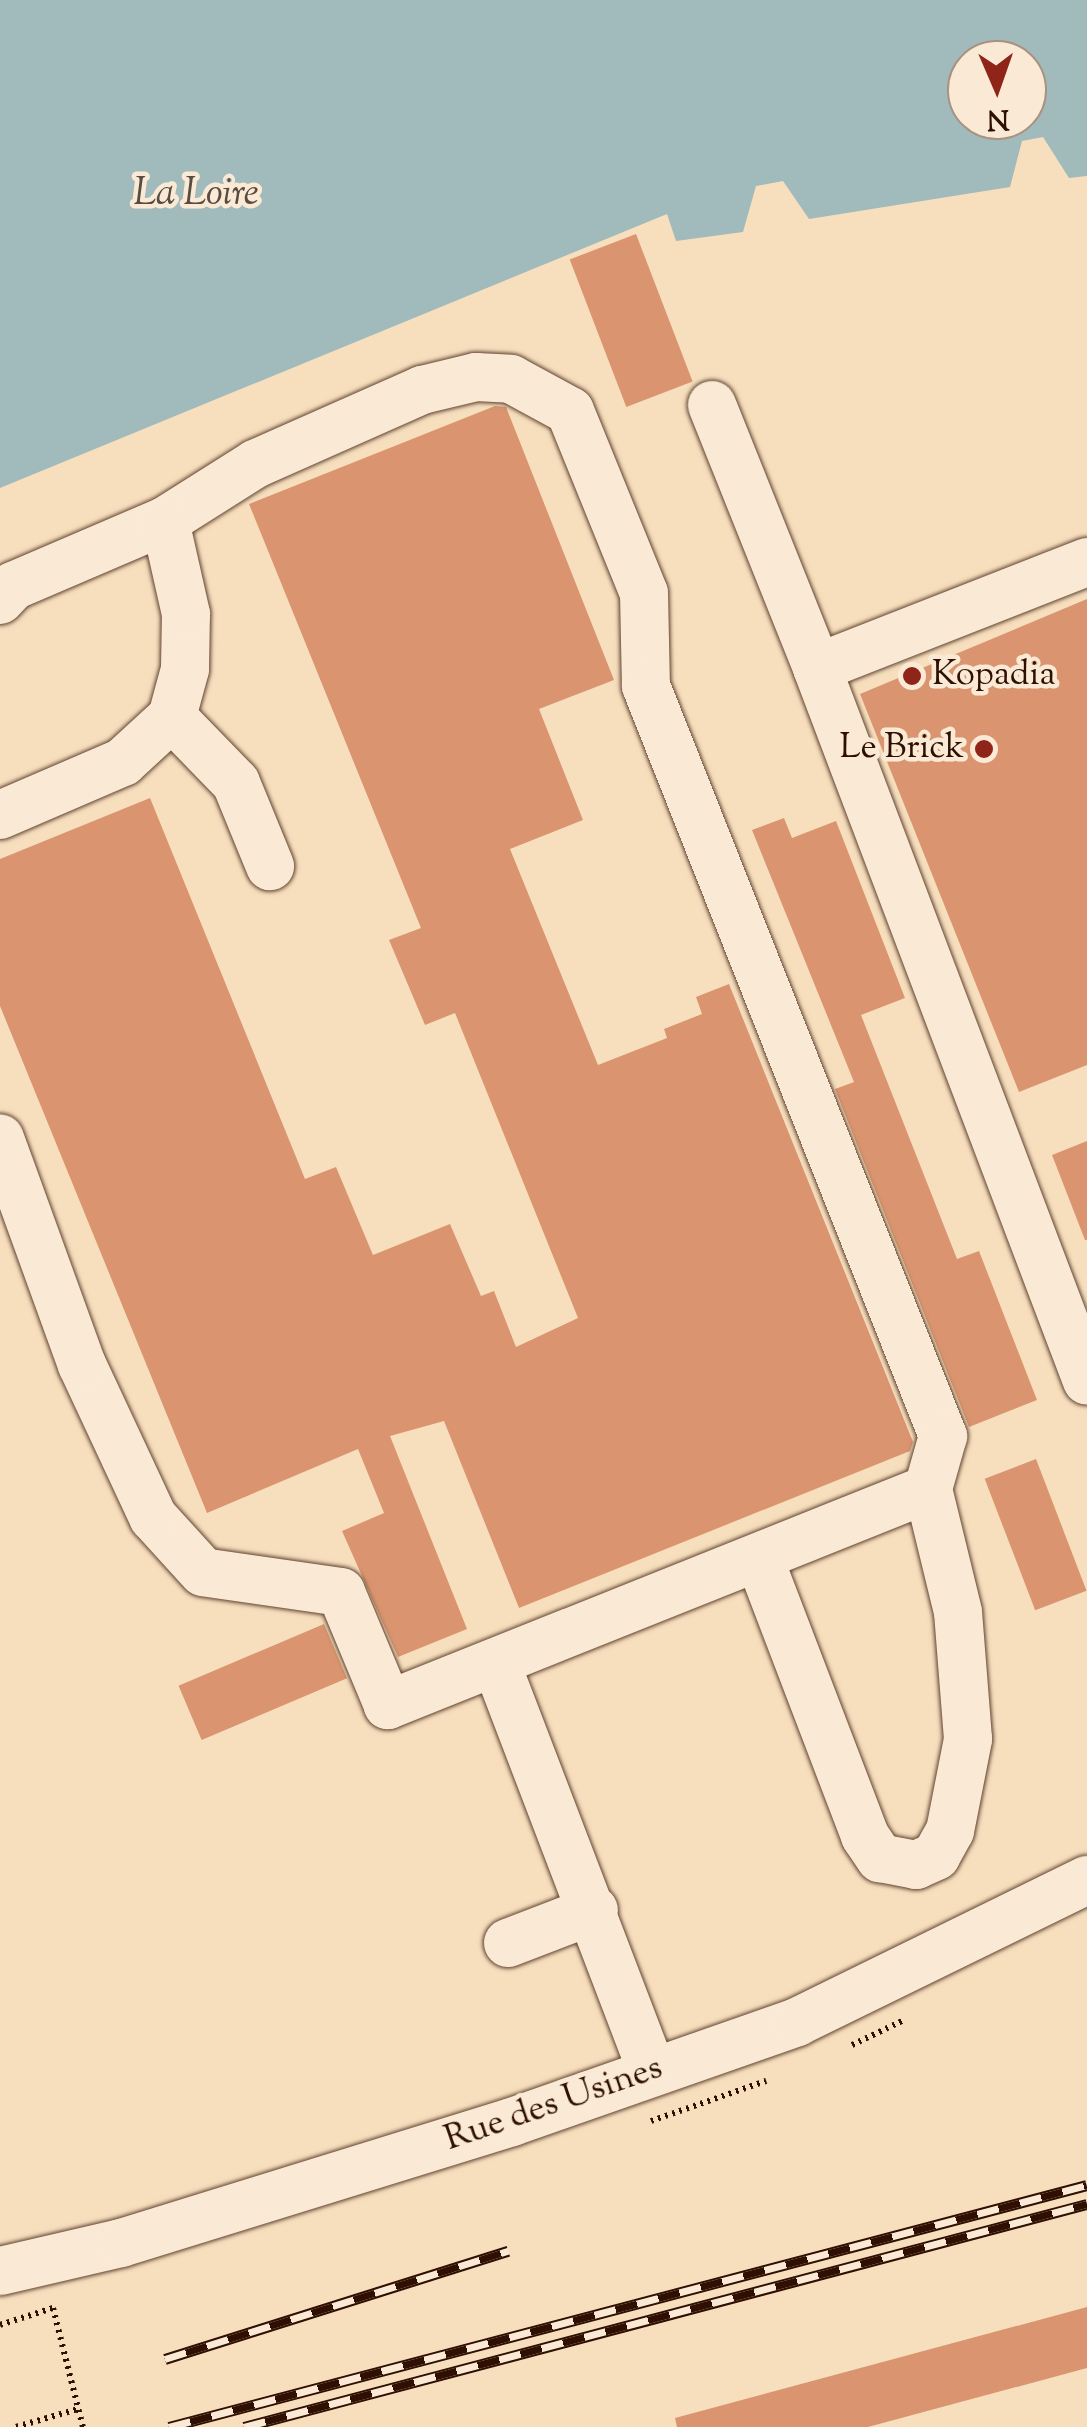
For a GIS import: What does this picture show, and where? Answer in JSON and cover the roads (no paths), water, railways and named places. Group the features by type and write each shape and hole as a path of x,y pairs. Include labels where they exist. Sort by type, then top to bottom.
{"street":[{"path":"0,600 12,586 165,521 255,464 422,390 476,377 512,380 570,411 644,593 646,686 944,1436 928,1489 958,1612 968,1739 950,1831 936,1856 916,1865 880,1858 865,1836 759,1558"},
{"path":"712,405 817,668 1087,1381"},
{"path":"0,814 123,762 172,717 185,669 186,614 165,521"},
{"path":"817,668 1087,562"},
{"path":"172,717 236,783 270,866"},
{"path":"0,1138 98,1399 153,1517 203,1572 342,1592 388,1705 928,1489"},
{"path":"496,1663 594,1910 652,2072"},
{"name":"Rue des Usines","path":"0,2272 120,2243 797,2022 1087,1880"},
{"path":"508,1942 594,1910"}],"water":[{"name":"La Loire","path":"0,0 1087,0 1087,176 1069,178 1045,140 1047,40 947,40 947,140 1027,140 1022,141 1010,187 809,219 783,181 756,186 743,232 676,241 667,214 0,488"}],"railway":[{"path":"169,2427 1087,2185"},
{"path":"244,2427 1087,2204"},
{"path":"165,2359 508,2251"}],"place":[{"name":"Kopadia","path":"912,676"},
{"name":"Le Brick","path":"984,749"}]}
